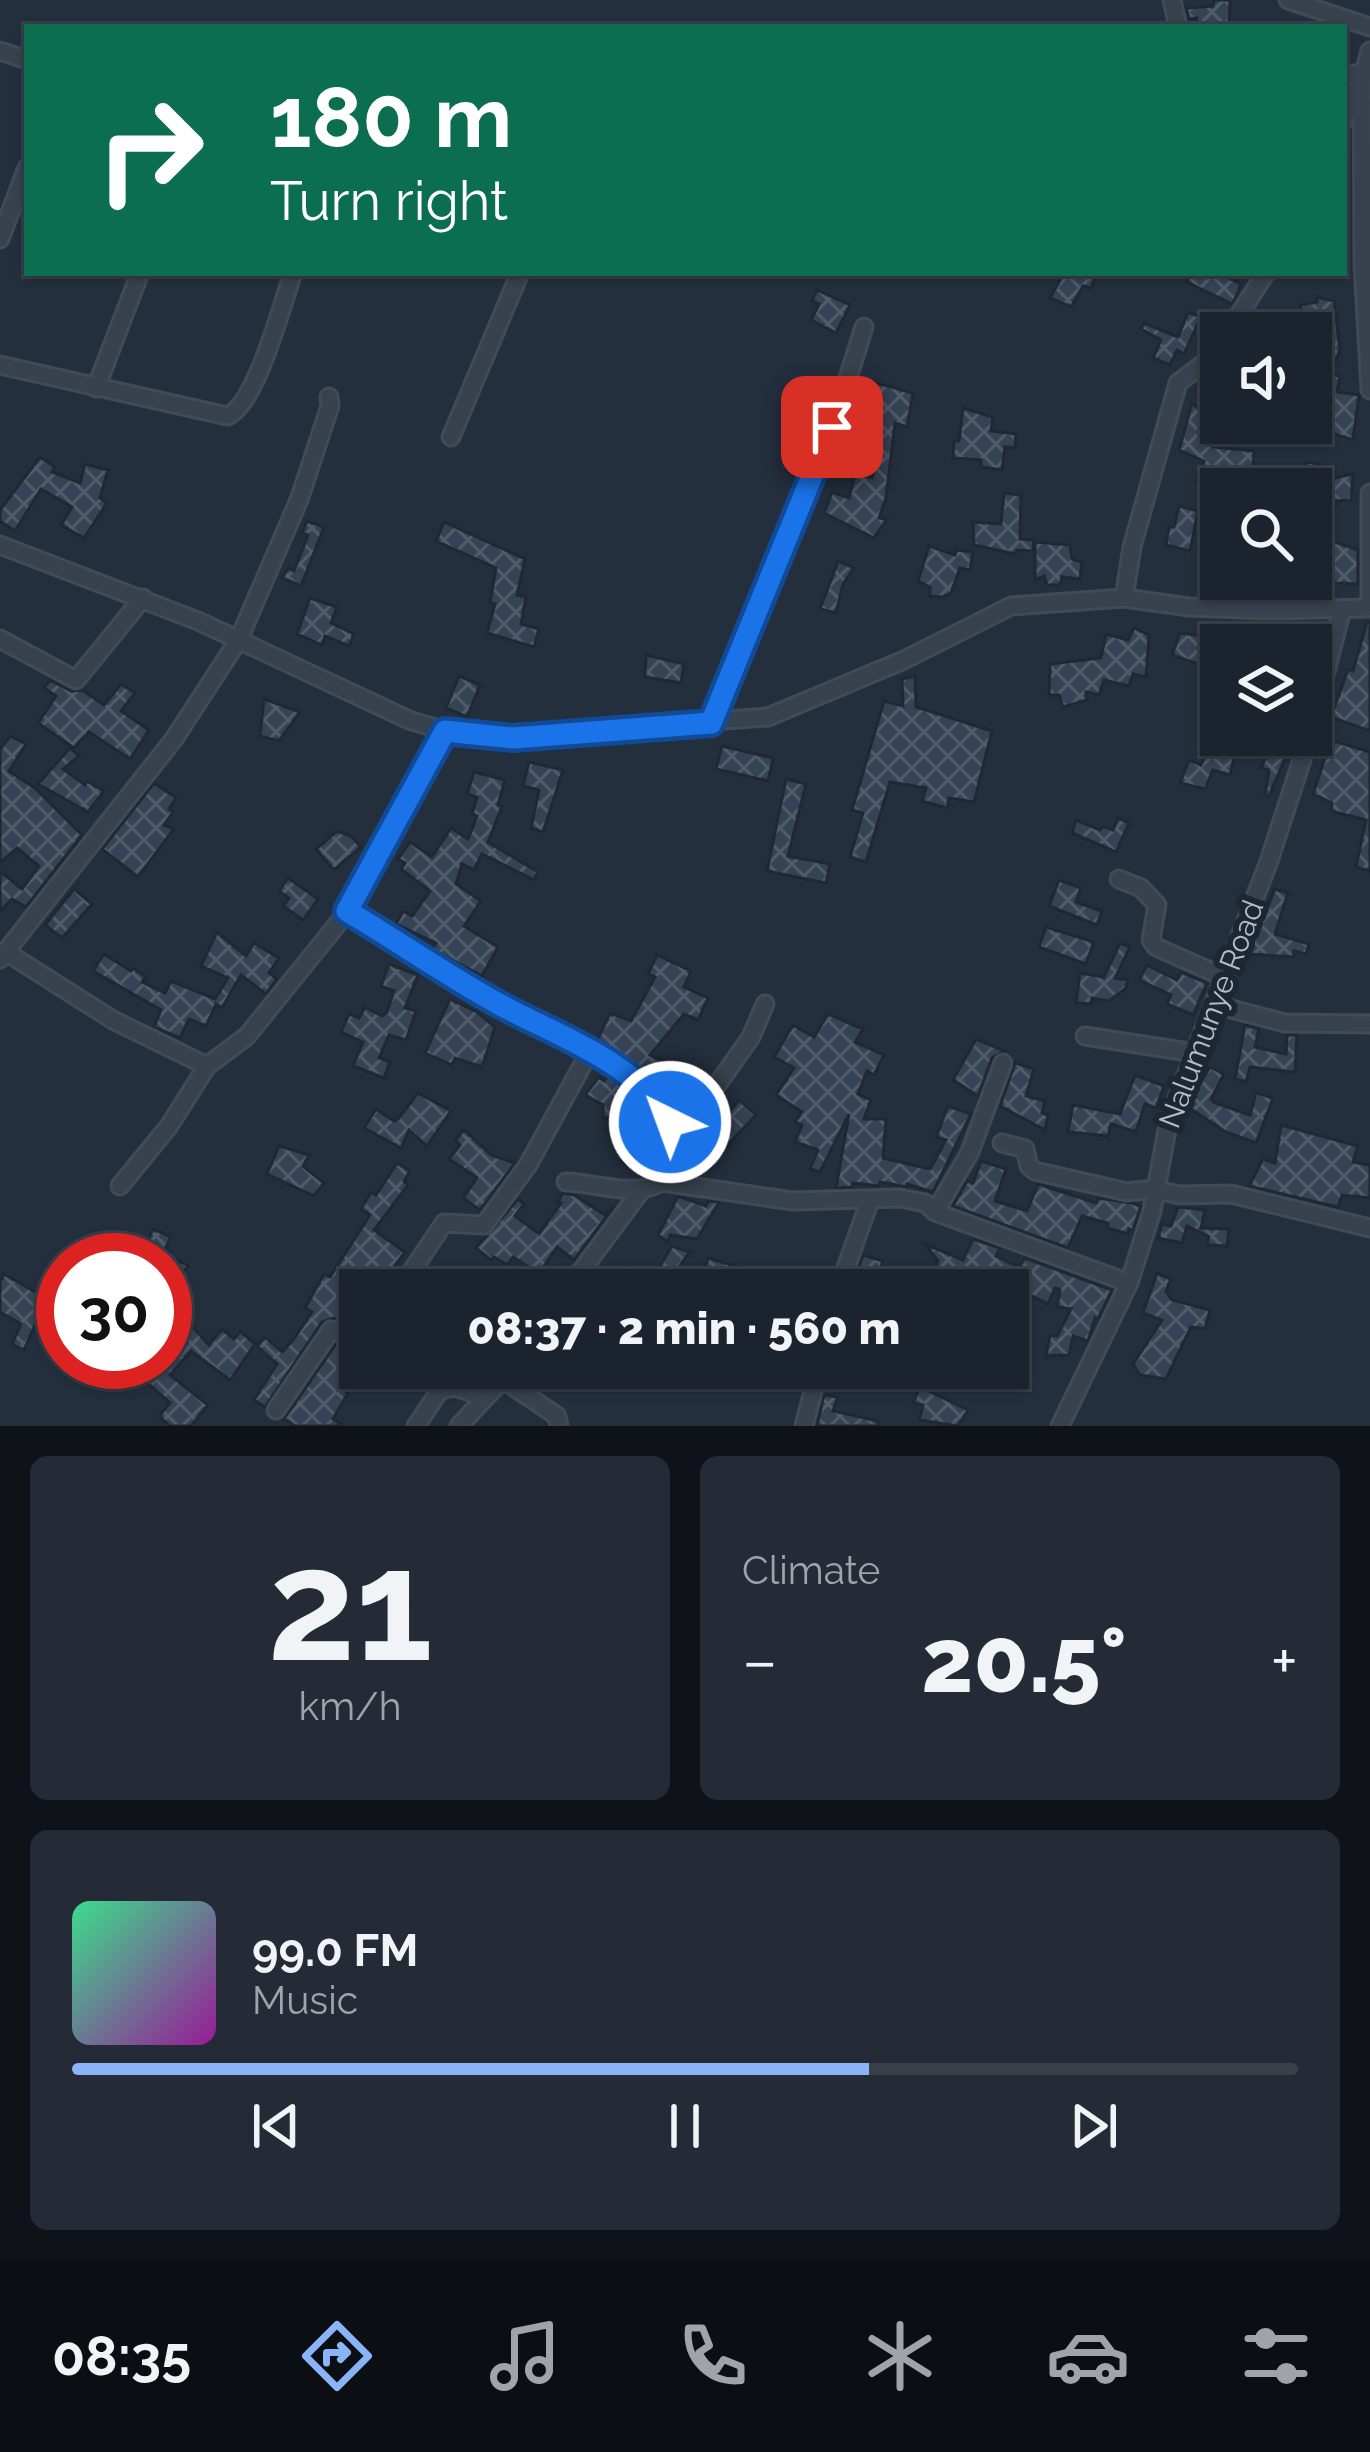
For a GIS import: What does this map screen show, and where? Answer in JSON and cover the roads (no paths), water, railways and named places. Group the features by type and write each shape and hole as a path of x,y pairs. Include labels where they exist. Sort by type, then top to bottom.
{"street":[{"path":"1288,0 1370,27"},
{"path":"1347,113 1370,51"},
{"path":"1347,76 1363,76"},
{"path":"1363,76 1370,390"},
{"path":"0,239 24,176"},
{"path":"96,388 139,276"},
{"path":"0,365 227,416 236,414 249,396 292,276"},
{"path":"452,437 519,276"},
{"path":"1240,312 1263,276"},
{"path":"711,723 824,455 864,327"},
{"path":"1124,598 1132,548 1178,383 1200,367"},
{"path":"207,1066 113,1020 3,956 174,740 239,639 299,500 329,398"},
{"path":"0,545 143,598 324,682 445,731 513,738 745,721 783,713 904,660 1001,609 1124,598 1190,607 1342,609 1370,605 1370,493"},
{"path":"0,639 76,680 143,598"},
{"name":"Nalumunye Road","path":"1332,649 1342,609"},
{"path":"120,1186 169,1126 207,1066 247,1036 347,911 445,731"},
{"name":"Nalumunye Road","path":"1060,1426 1129,1283 1152,1211 1169,1119 1226,978 1303,756"},
{"path":"1119,879 1141,888 1157,905 1151,940 1156,947 1226,978"},
{"path":"347,911 494,1002 628,1076 662,1108 676,1143"},
{"path":"662,1182 676,1143 751,1037 765,1004"},
{"path":"1216,1004 1285,1023 1370,1024"},
{"path":"1085,1036 1195,1053"},
{"path":"413,1269 444,1223 484,1225 528,1165 590,1051"},
{"path":"935,1211 970,1152 1003,1063"},
{"path":"1002,1143 1025,1149 1035,1172 1127,1192 1232,1194 1370,1228"},
{"path":"566,1182 640,1192"},
{"path":"583,1269 640,1192 662,1182 792,1201 900,1198 925,1203 935,1211 1129,1283"},
{"path":"845,1269 870,1200"},
{"path":"276,1410 331,1330 339,1333"},
{"path":"416,1426 440,1390 460,1388 486,1397"},
{"path":"459,1426 494,1389"},
{"path":"526,1389 557,1416 559,1426"},
{"path":"804,1426 814,1389"}]}
